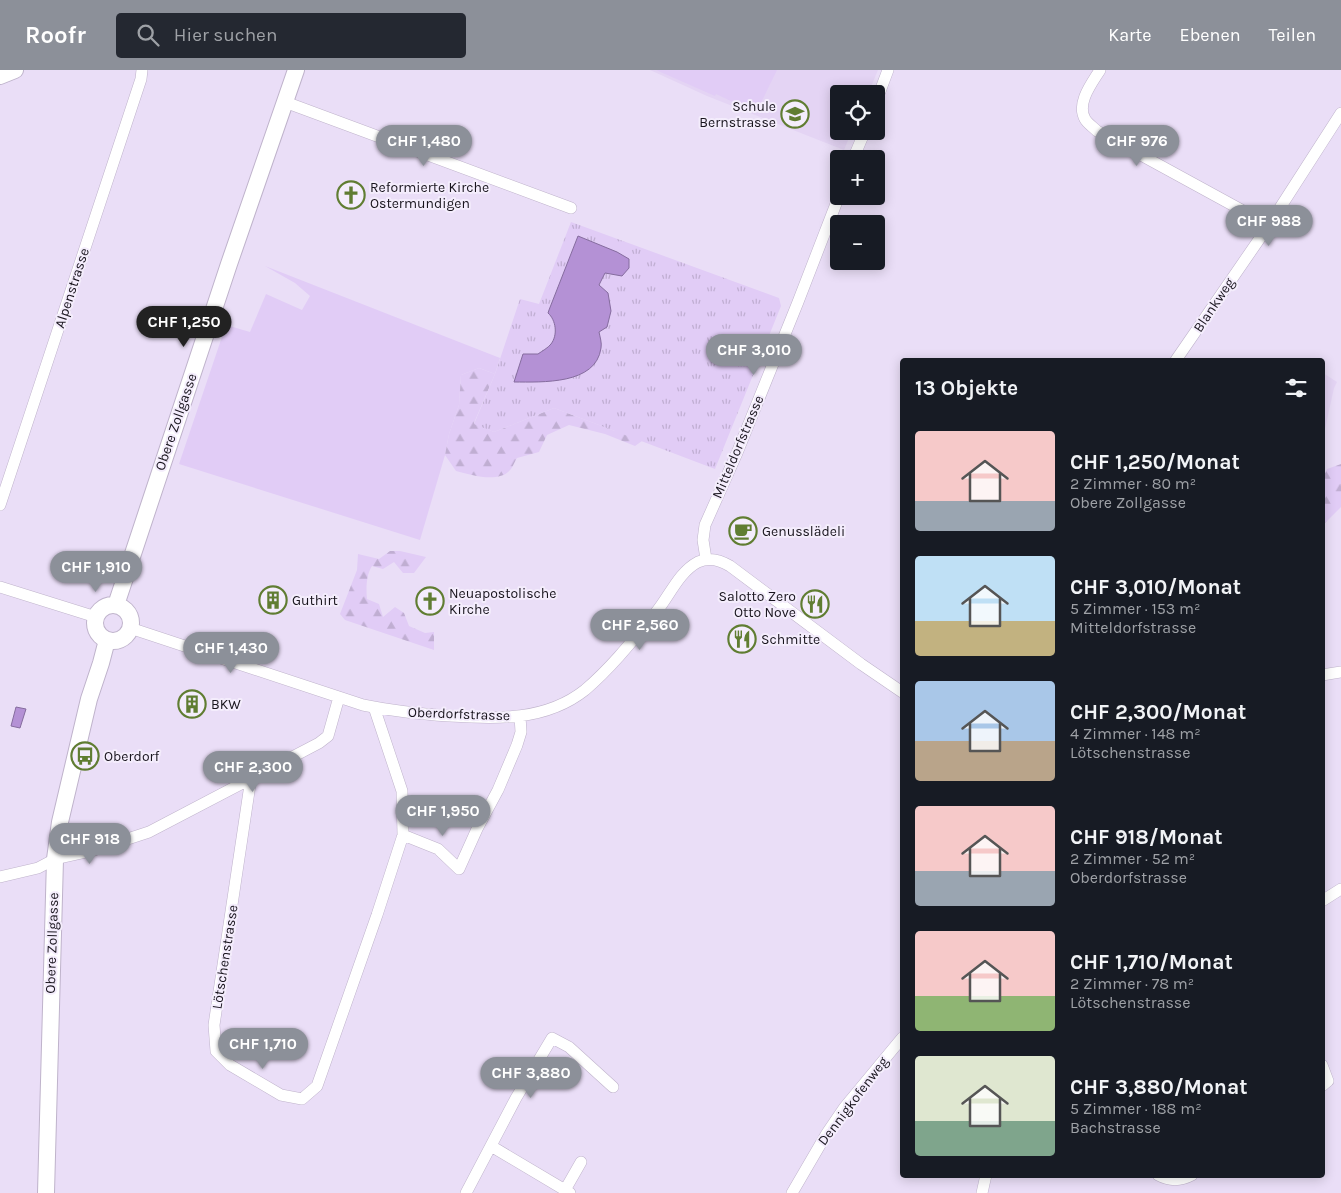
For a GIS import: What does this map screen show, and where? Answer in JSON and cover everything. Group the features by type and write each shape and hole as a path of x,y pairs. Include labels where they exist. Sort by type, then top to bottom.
{"street":[{"path":"0,76 15,70"},
{"name":"Alpenstrasse","path":"0,505 141,79 142,70"},
{"name":"Obere Zollgasse","path":"116,605 226,273 296,70"},
{"path":"882,85 888,70"},
{"path":"1100,70 1085,97 1082,107 1085,119 1097,131 1269,225"},
{"path":"285,102 571,208"},
{"name":"Blankweg","path":"1177,358 1269,225 1341,113"},
{"name":"Mitteldorfstrasse","path":"706,560 703,540 707,520 732,466 836,205"},
{"path":"706,560 718,560 730,566 885,682 900,691"},
{"name":"Oberdorfstrasse","path":"130,628 374,707 393,711 452,716 494,718 520,716 551,709 582,692 616,658 658,610 685,572 694,564 706,560"},
{"path":"0,586 96,616"},
{"path":"116,605 125,609 128,613 131,623 130,628 128,633 119,640 107,640 98,632 95,622 96,616 103,607 116,605"},
{"name":"Obere Zollgasse","path":"46,1193 54,859 60,822 89,699 107,640"},
{"path":"1325,675 1341,672"},
{"path":"0,877 38,868 54,859 149,832 326,739 339,697"},
{"path":"374,707 402,791 403,835 438,849 459,869 477,829 498,790 517,746 521,732 520,716"},
{"name":"Lötschenstrasse","path":"251,778 214,1025 216,1051 230,1065 281,1095 302,1099 317,1086 403,835"},
{"path":"1325,900 1341,888"},
{"path":"466,1193 516,1098 552,1038 569,1048 613,1087"},
{"name":"Dennigkofenweg","path":"792,1193 844,1108 900,1040"},
{"path":"491,1146 567,1191 582,1162"},
{"path":"982,1193 985,1178"},
{"path":"1165,1178 1169,1180 1186,1178"}],"shaded area":[{"name":"Schule Bernstrasse","path":"650,70 878,70 872,85 830,85 830,140 848,140 844,150 707,96"},
{"path":"578,236 629,259 629,268 622,276 605,273 599,285 608,293 611,311 607,327 599,332 601,346 597,360 589,369 579,375 566,379 514,382 523,354 538,354 551,344 555,336 553,320 548,313"},
{"path":"1325,374 1337,382 1325,429"},
{"path":"16,707 26,709 20,728 11,726"}],"green space":[{"path":"656,70 777,70 756,113 716,94 715,96"},
{"path":"571,222 779,298 781,306 715,469 554,408 494,432 474,424 495,374 520,299 539,304"},
{"path":"265,266 500,358 495,374 479,368 461,375 459,405 449,434 445,455 420,540 179,464 226,325 250,332 266,294 302,310 310,296 295,283"},
{"path":"479,368 495,374 474,423 494,432 554,408 615,431 655,404 642,441 635,446 605,434 569,425 547,435 539,452 517,458 506,474 493,477 477,476 456,471 445,455 449,434 459,405 461,375"},
{"path":"1341,464 1341,507 1325,523 1325,473 1327,469"},
{"path":"390,551 400,551 426,557 414,573 403,573 394,562 383,569 372,566 368,578 367,599 379,604 383,617 395,607 404,613 409,626 425,633 434,632 434,650 345,620 340,614 357,570 358,554 379,559"}],"place":[{"name":"Schule Bernstrasse","path":"795,114"},
{"name":"Reformierte Kirche Ostermundigen","path":"351,195"},
{"name":"Genusslädeli","path":"743,531"},
{"name":"Guthirt","path":"273,600"},
{"name":"Neuapostolische Kirche","path":"430,601"},
{"name":"Salotto Zero Otto Nove","path":"815,604"},
{"name":"Schmitte","path":"742,639"},
{"name":"BKW","path":"192,704"},
{"name":"Oberdorf","path":"85,756"}]}
